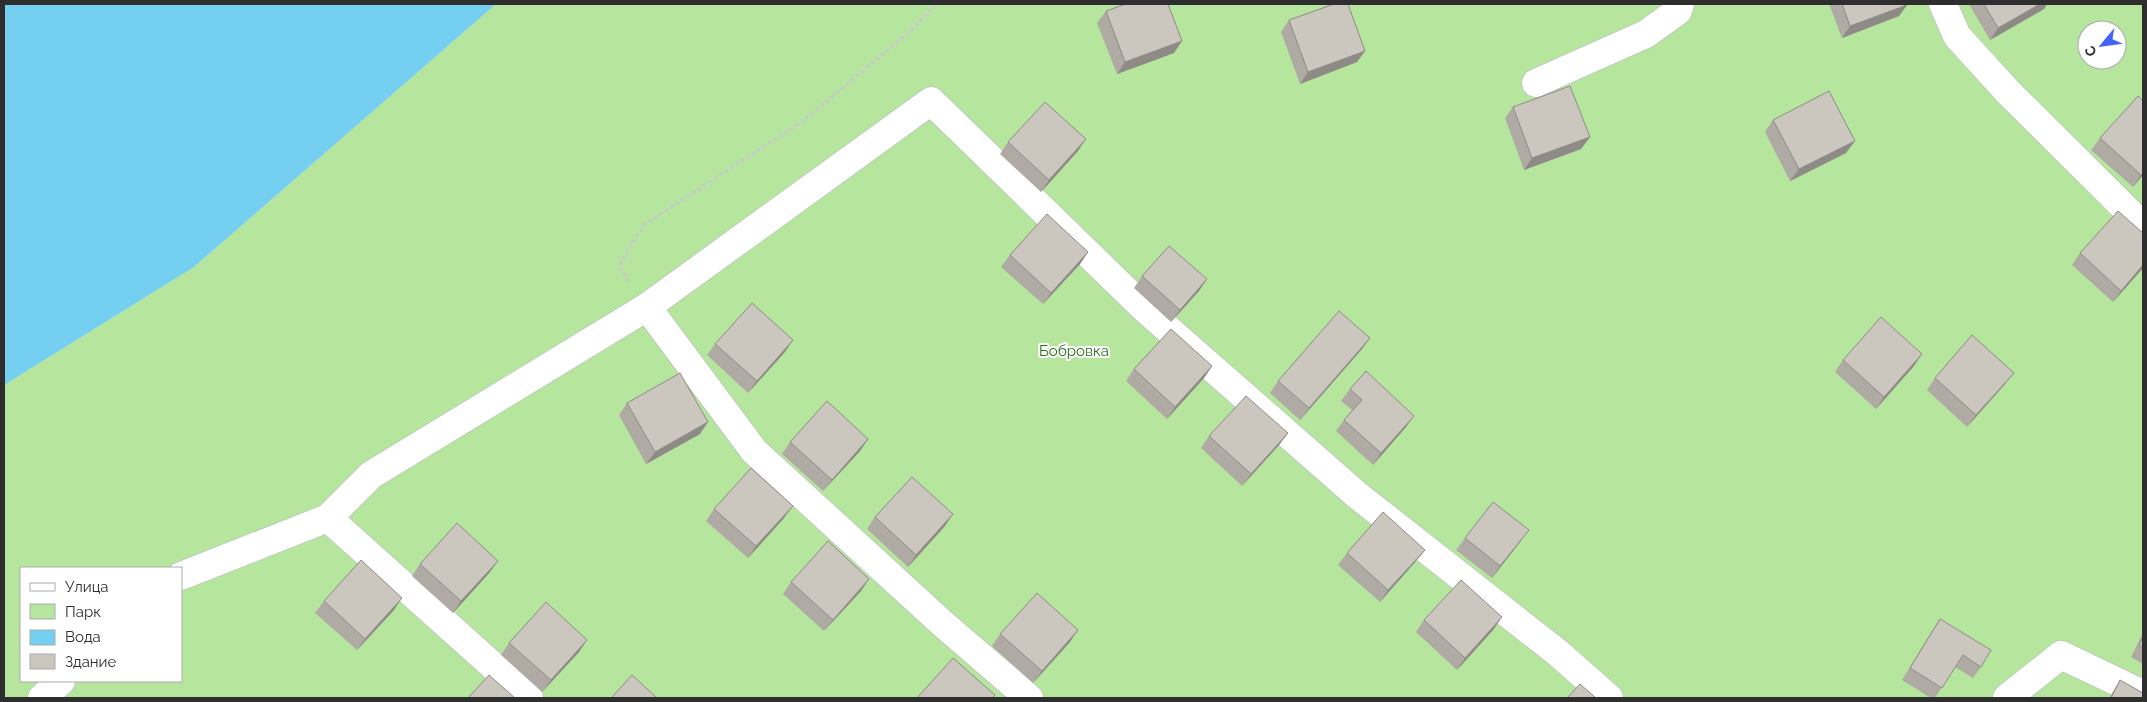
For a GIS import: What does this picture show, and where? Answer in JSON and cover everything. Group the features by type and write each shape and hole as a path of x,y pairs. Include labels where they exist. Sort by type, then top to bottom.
{"street":[{"path":"1536,83 1646,34 1678,11 1680,4"},
{"path":"1943,4 1957,36 2009,93 2143,226"},
{"path":"182,576 328,518 371,475 647,307 930,101 1146,308 1357,495 1558,653 1609,698"},
{"path":"647,307 754,452 942,624 1029,698"},
{"path":"328,518 528,698"},
{"path":"2007,698 2061,655 2143,694"},
{"path":"42,698 60,682"}],"path":[{"path":"647,307 619,265 644,225 803,121 908,33 937,4"}],"green space":[{"name":"Бобровка","path":"496,4 2143,4 2143,698 4,698 4,385 194,267"}],"water":[{"path":"4,4 496,4 194,267 4,385"}],"building":[{"path":"1126,4 1168,4 1182,41 1125,62 1106,11"},
{"path":"1334,4 1348,4 1365,51 1308,72 1289,20"},
{"path":"1842,4 1906,4 1907,5 1850,26"},
{"path":"1984,4 2040,4 1998,28"},
{"path":"1570,86 1590,137 1532,158 1513,107"},
{"path":"1829,91 1855,141 1799,169 1773,120"},
{"path":"2138,96 2143,101 2143,173 2141,175 2100,138"},
{"path":"1045,102 1086,139 1049,180 1008,142"},
{"path":"2118,211 2143,233 2143,265 2121,291 2080,253"},
{"path":"1047,214 1088,252 1051,293 1010,255"},
{"path":"1169,246 1207,279 1180,310 1142,276"},
{"path":"752,303 793,340 757,381 715,344"},
{"path":"1339,311 1370,338 1309,408 1278,381"},
{"path":"1881,317 1922,354 1884,397 1843,360"},
{"path":"1171,329 1212,366 1175,407 1134,369"},
{"path":"1972,335 2014,373 1976,415 1935,378"},
{"path":"1366,371 1414,416 1381,453 1344,420 1362,400 1350,389"},
{"path":"680,373 708,422 655,452 627,403"},
{"path":"1246,396 1288,433 1251,474 1209,436"},
{"path":"827,401 868,439 832,480 790,442"},
{"path":"751,468 793,506 756,546 714,509"},
{"path":"912,477 953,514 916,555 875,517"},
{"path":"1493,502 1529,530 1500,566 1465,538"},
{"path":"1383,512 1425,550 1388,590 1347,553"},
{"path":"457,523 498,561 461,601 420,564"},
{"path":"828,541 869,579 833,620 791,582"},
{"path":"361,560 402,598 365,639 324,601"},
{"path":"1461,580 1502,617 1465,658 1424,620"},
{"path":"1037,593 1078,630 1042,671 1000,634"},
{"path":"546,602 587,640 551,680 509,643"},
{"path":"1940,619 1991,650 1981,667 1963,655 1942,688 1910,668"},
{"path":"2143,637 2143,647 2139,645"},
{"path":"953,658 995,695 992,698 917,698"},
{"path":"489,675 515,698 468,698"},
{"path":"632,675 657,698 611,698"},
{"path":"2120,680 2143,693 2143,698 2111,698"},
{"path":"1580,684 1596,698 1567,698"}]}
